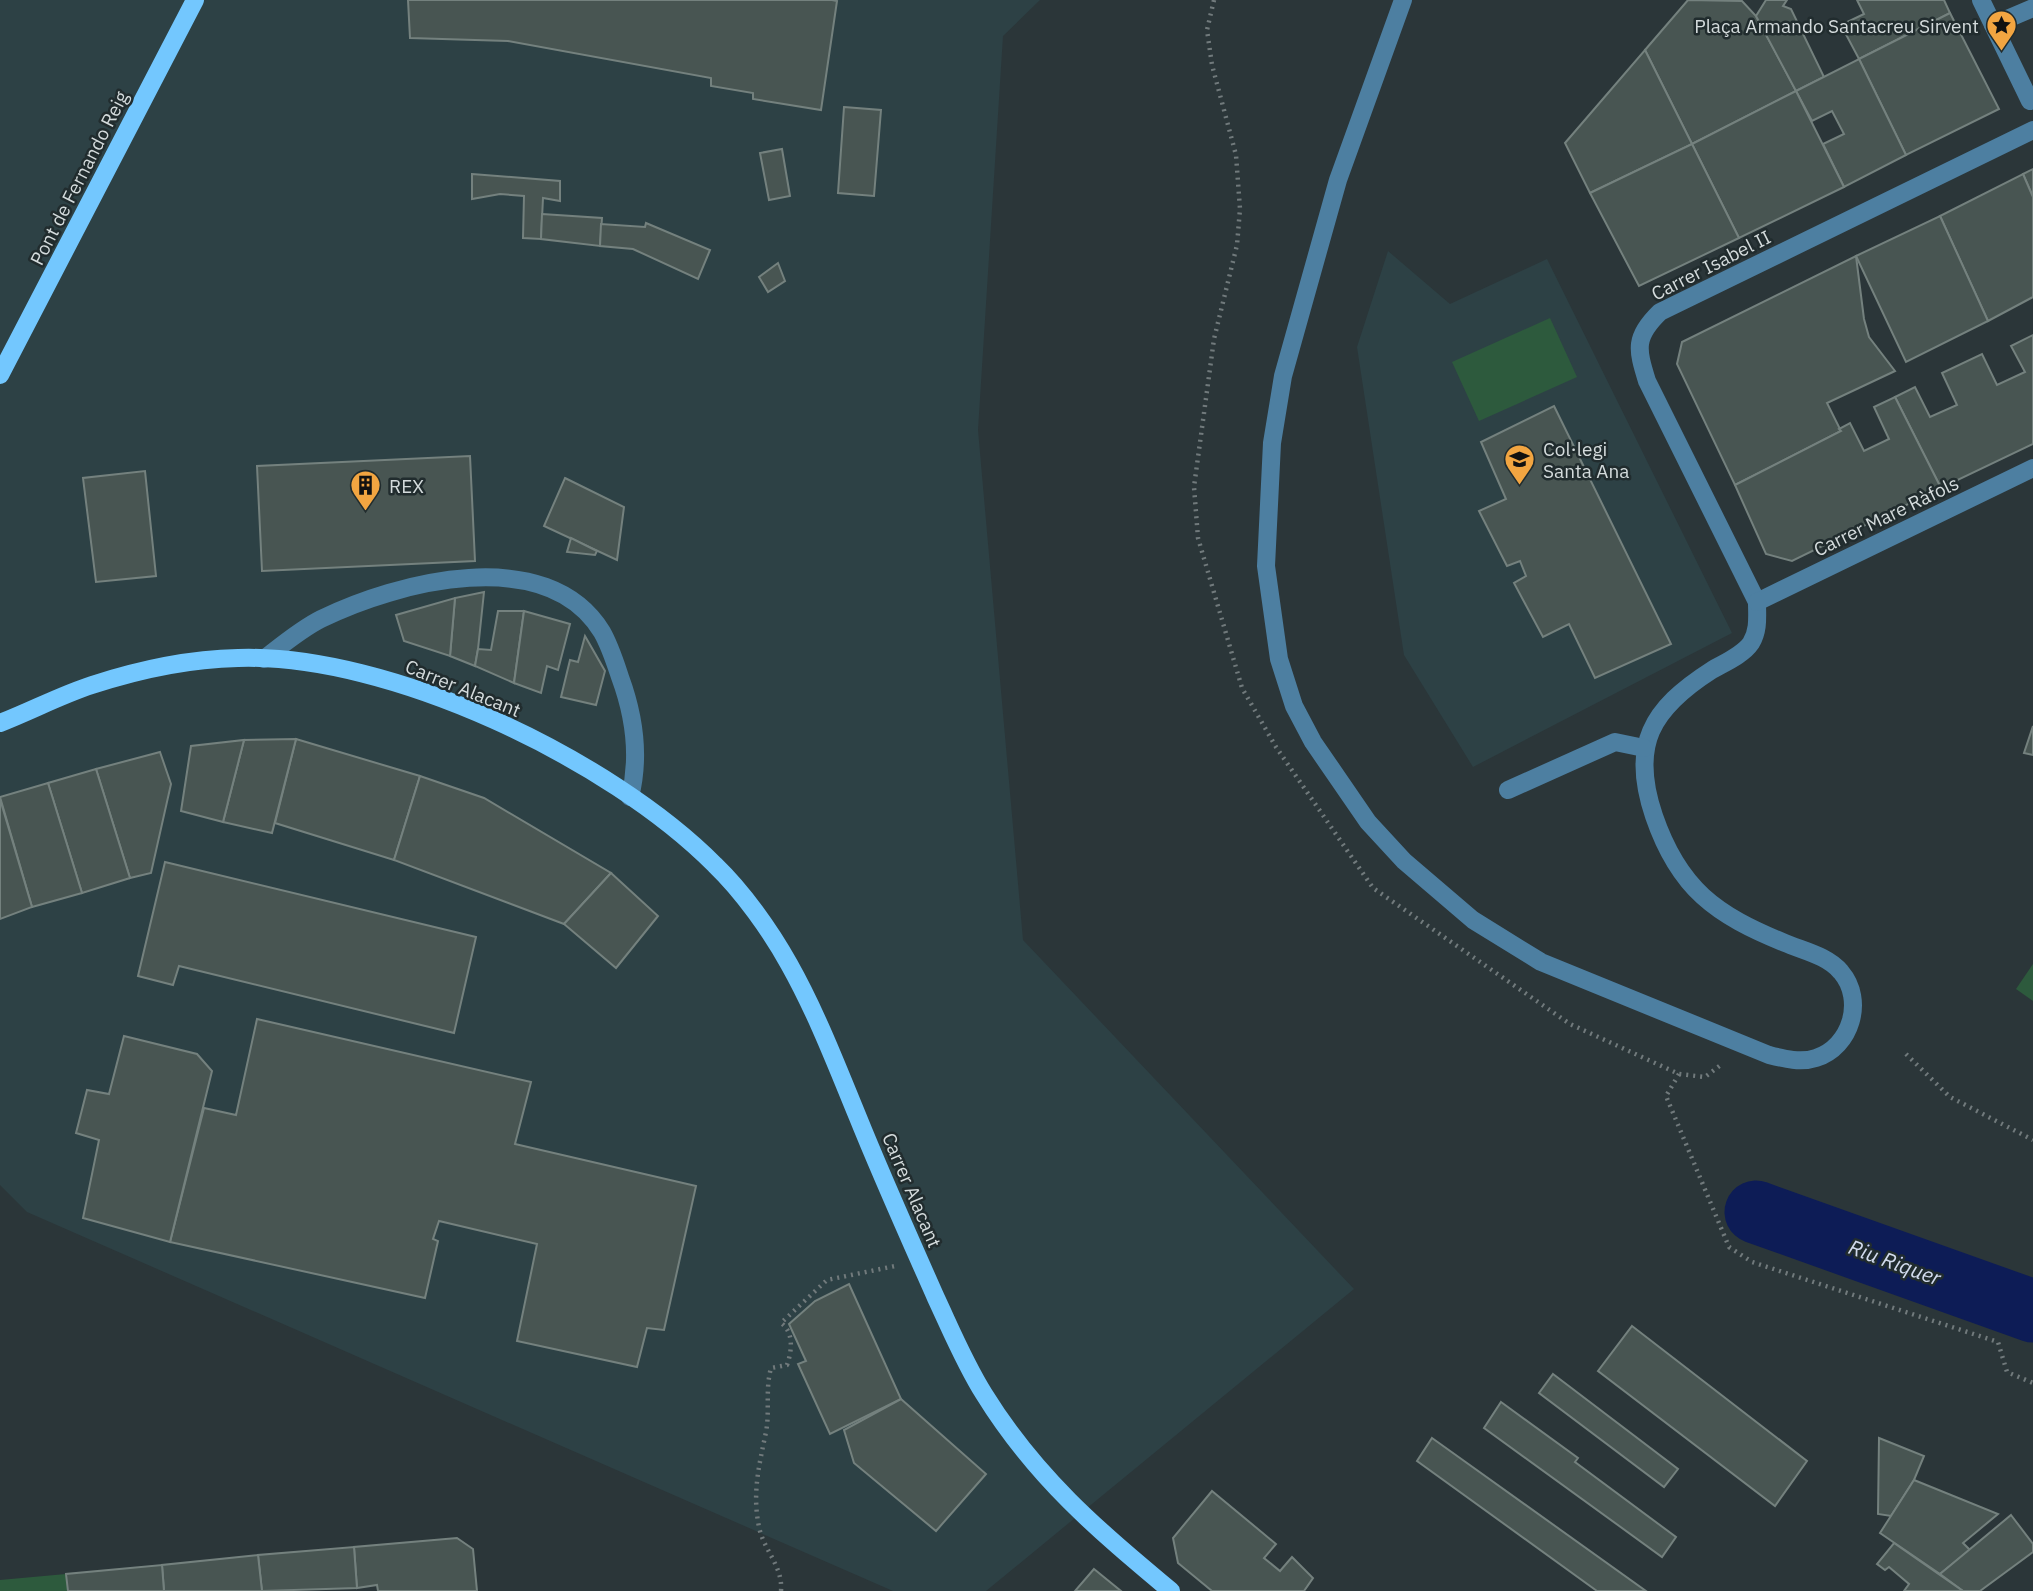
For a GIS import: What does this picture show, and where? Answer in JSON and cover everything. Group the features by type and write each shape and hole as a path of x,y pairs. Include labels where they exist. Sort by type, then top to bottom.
{"main road":[{"name":"Pont de Fernando Reig","path":"0,375 195,0"},
{"name":"Carrer Alacant","path":"0,723 92,685 149,670 199,660 264,659 334,669 427,693 517,733 579,765 630,797 716,866 787,961 832,1052 919,1261 982,1392 1035,1465 1081,1515 1171,1591"}],"street":[{"path":"1403,0 1338,180 1283,376 1272,443 1266,566 1279,659 1294,706 1313,742 1368,822 1404,861 1473,920 1541,962 1743,1045 1793,1060 1813,1059 1828,1054 1850,1028 1853,1004 1850,984 1830,962 1759,933 1695,890 1680,873 1654,814 1646,783 1644,748 1656,720 1692,683 1750,645 1758,622 1757,602"},
{"path":"1981,0 2030,101"},
{"path":"1993,25 2033,8"},
{"name":"Carrer Isabel II","path":"1757,602 1647,381 1639,343 1644,328 1660,312 2033,130"},
{"name":"Carrer Mare Ràfols","path":"1757,602 2033,468"},
{"path":"264,659 320,620 390,593 463,577 502,577 559,594 602,631 612,654 634,736 635,780 630,797"},
{"path":"1508,790 1615,742 1644,748"}],"path":[{"path":"1214,0 1207,30 1212,65 1236,155 1240,209 1237,245 1214,339 1194,487 1198,538 1242,688 1276,747 1373,888 1570,1024 1679,1074 1705,1077 1743,1045"},
{"path":"1906,1054 1950,1097 2033,1140"},
{"path":"1679,1074 1666,1096 1729,1247 1752,1262 1998,1342 2007,1372 2033,1383"},
{"path":"781,1591 782,1578 763,1543 754,1494 765,1432 767,1383 771,1368 787,1365 790,1356 791,1335 781,1323 827,1280 919,1261"}],"shaded area":[{"path":"0,0 1040,0 1003,36 978,430 1023,940 1354,1289 986,1591 893,1591 27,1212 0,1185"},
{"name":"Col·legi Santa Ana","path":"1388,251 1450,304 1547,259 1732,633 1473,767 1404,655 1357,347"}],"green space":[{"path":"1550,318 1577,377 1479,421 1452,362"},
{"path":"2033,964 2033,1001 2016,989"},
{"path":"66,1574 68,1591 0,1591 0,1580"}],"building":[{"path":"408,0 837,1 821,110 753,99 753,93 711,86 711,78 508,41 410,38"},
{"path":"1688,0 1742,1 1756,16 1796,91 1692,144 1645,50"},
{"path":"1766,0 1787,0 1783,6 1791,9 1824,77 1796,91 1756,16"},
{"path":"1857,0 1944,0 1950,13 1859,59 1841,25 1864,14"},
{"path":"1950,13 1999,109 1906,155 1859,59"},
{"path":"1645,50 1692,144 1590,193 1565,143"},
{"path":"1859,59 1906,155 1844,187 1823,144 1844,134 1832,111 1812,121 1796,91"},
{"path":"1796,91 1844,187 1739,238 1692,144"},
{"path":"844,107 881,110 874,196 838,193"},
{"path":"1692,144 1739,238 1639,286 1590,193"},
{"path":"782,149 790,196 769,200 760,153"},
{"path":"2033,169 2033,197 2023,174"},
{"path":"472,174 560,181 560,201 543,198 541,239 523,238 524,196 500,194 472,199"},
{"path":"2023,174 2033,197 2033,297 1988,321 1940,216"},
{"path":"542,214 602,218 600,246 541,239"},
{"path":"1940,216 1988,321 1906,362 1856,256"},
{"path":"646,223 710,250 698,279 633,249 600,246 601,224 645,227"},
{"path":"1856,256 1869,337 1895,371 1827,403 1841,431 1735,485 1677,364 1682,342"},
{"path":"778,263 785,281 768,292 759,277"},
{"path":"2033,335 2033,444 1941,488 1895,397 1915,387 1930,417 1957,405 1942,373 1982,354 1997,385 2025,372 2011,346"},
{"path":"1895,397 1941,488 1792,561 1766,554 1735,485 1841,431 1839,429 1850,423 1864,451 1889,439 1874,407"},
{"path":"1554,406 1671,644 1595,678 1569,624 1543,637 1514,583 1526,576 1520,561 1507,566 1479,511 1506,499 1481,442"},
{"name":"REX","path":"470,456 475,561 262,571 257,466"},
{"path":"145,471 156,576 96,582 83,478"},
{"path":"565,478 624,507 617,560 544,526"},
{"path":"571,538 597,551 595,555 567,552"},
{"path":"484,592 475,666 450,656 455,598"},
{"path":"455,598 450,656 404,641 396,615"},
{"path":"498,611 524,611 514,683 475,666 478,649 491,650"},
{"path":"524,611 570,624 558,670 547,666 541,693 514,683"},
{"path":"585,636 605,671 596,705 561,697 570,660 578,662"},
{"path":"2033,726 2033,755 2024,753"},
{"path":"296,739 420,776 394,860 275,823"},
{"path":"296,739 272,833 223,822 244,740"},
{"path":"244,740 223,822 181,811 191,746"},
{"path":"160,752 171,784 151,873 130,878 96,769"},
{"path":"96,769 130,878 82,893 48,783"},
{"path":"420,776 484,798 611,873 564,924 394,860"},
{"path":"48,783 82,893 32,907 0,797"},
{"path":"0,799 32,907 0,919"},
{"path":"165,862 476,937 454,1033 179,966 173,985 138,976"},
{"path":"611,873 658,916 616,968 564,924"},
{"path":"257,1019 531,1082 515,1144 696,1186 664,1330 647,1328 637,1367 517,1341 537,1244 439,1221 433,1239 438,1241 425,1298 170,1242 204,1108 236,1115"},
{"path":"124,1036 197,1054 212,1071 170,1242 83,1218 99,1140 76,1133 87,1090 109,1094"},
{"path":"849,1284 901,1399 830,1434 798,1364 806,1361 789,1324 815,1301"},
{"path":"1632,1326 1807,1461 1775,1506 1598,1371"},
{"path":"1553,1374 1678,1469 1664,1487 1539,1393"},
{"path":"901,1399 986,1474 936,1531 854,1463 844,1430"},
{"path":"1501,1402 1578,1458 1575,1462 1676,1537 1662,1557 1484,1428"},
{"path":"1432,1438 1646,1591 1597,1591 1417,1461"},
{"path":"1879,1438 1924,1456 1914,1480 1891,1516 1878,1514"},
{"path":"1914,1480 1998,1514 1963,1543 1970,1550 1940,1574 1880,1533"},
{"path":"1212,1491 1276,1544 1264,1558 1280,1571 1292,1557 1313,1578 1304,1591 1212,1591 1178,1563 1173,1538"},
{"path":"2011,1515 2033,1544 2033,1552 1980,1591 1963,1591 1940,1574"},
{"path":"457,1538 473,1549 477,1591 378,1591 377,1585 357,1588 354,1547"},
{"path":"1894,1543 1963,1591 1904,1591 1909,1584 1889,1567 1885,1570 1877,1564"},
{"path":"354,1547 357,1588 262,1591 258,1555"},
{"path":"258,1555 262,1591 164,1591 162,1565"},
{"path":"162,1565 164,1591 68,1591 66,1574"},
{"path":"1094,1569 1121,1591 1075,1591"}],"waterway":[{"name":"Riu Riquer","path":"1756,1212 2033,1311"}],"place":[{"name":"Plaça Armando Santacreu Sirvent","path":"2002,53"},
{"name":"Col·legi Santa Ana","path":"1520,487"},
{"name":"REX","path":"366,513"}]}
